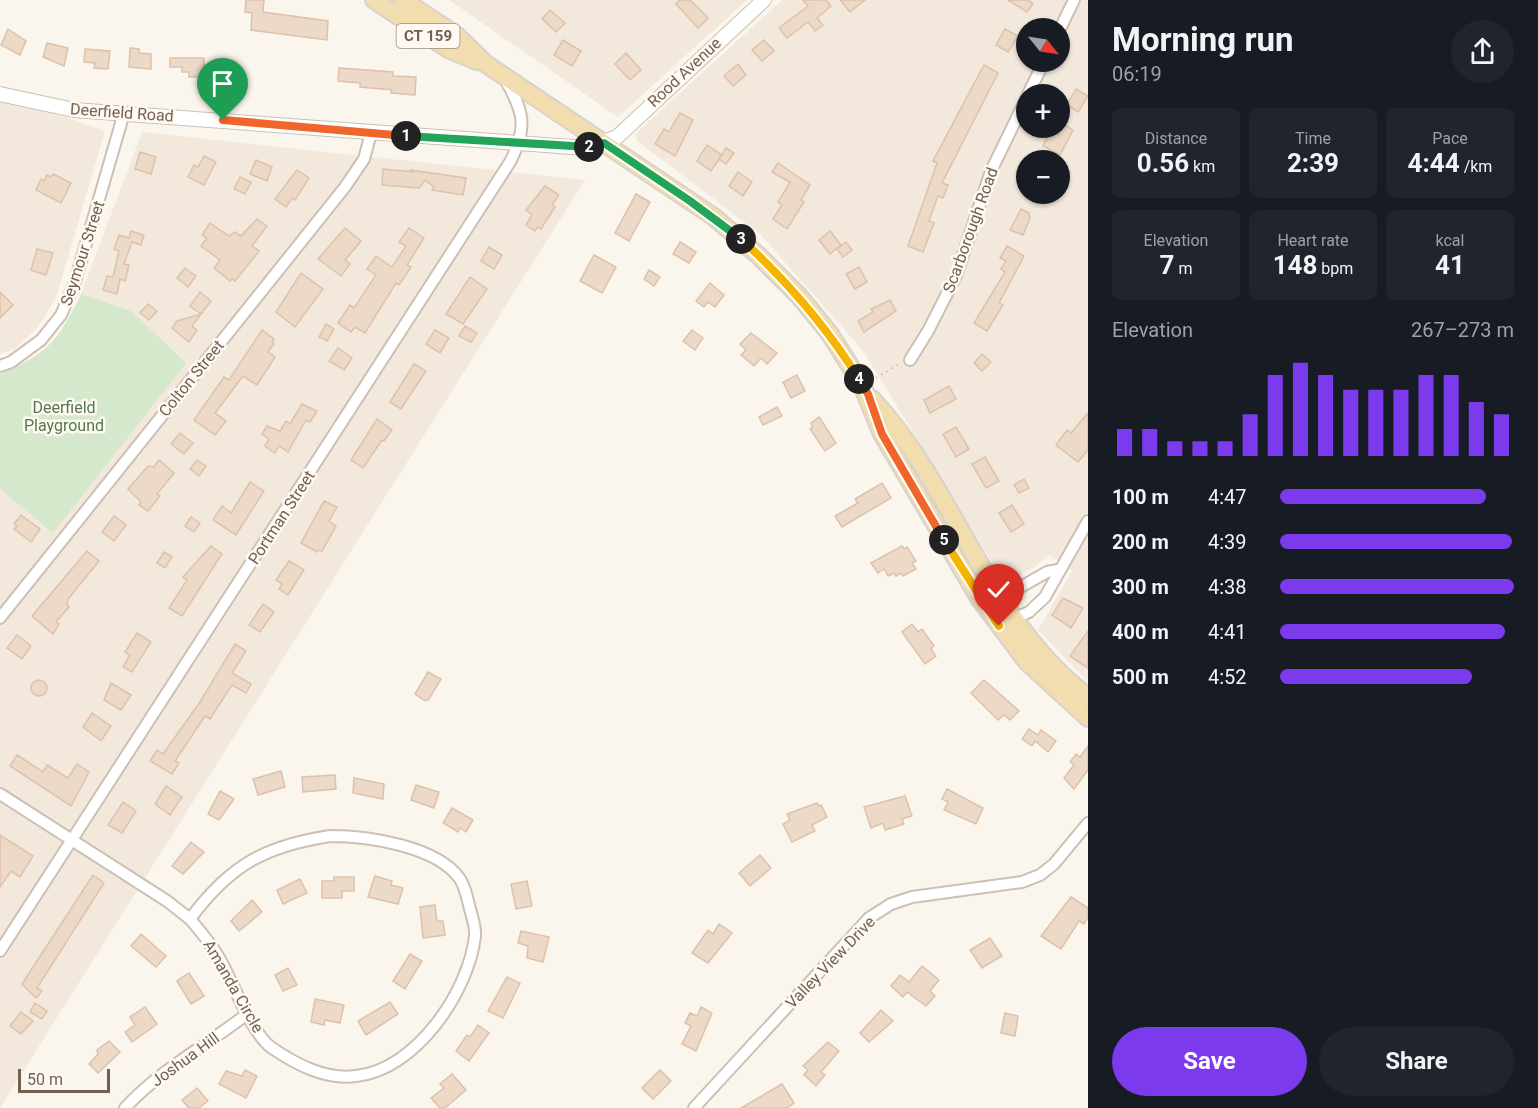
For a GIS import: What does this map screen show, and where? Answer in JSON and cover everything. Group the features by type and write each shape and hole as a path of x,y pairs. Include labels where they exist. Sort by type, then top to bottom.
{"main road":[{"name":"CT 159","path":"374,0 448,49 486,64"},
{"name":"CT 159","path":"403,0 456,35 486,64 706,212 759,256 815,316 865,389 896,425 1014,618 1049,663 1088,697"},
{"name":"CT 159","path":"865,389 882,434 979,598 1027,662 1088,718"}],"street":[{"name":"Rood Avenue","path":"604,143 622,132 663,91 764,0"},
{"path":"1065,18 1074,0"},
{"name":"Portman Street","path":"0,951 505,171 518,144 522,113 503,75"},
{"name":"Deerfield Road","path":"0,94 74,110 577,148 604,143"},
{"name":"Seymour Street","path":"0,366 11,362 41,340 61,315 74,285 124,112"},
{"name":"Scarborough Road","path":"910,360 928,331 956,276 991,171 1016,120"},
{"name":"Colton Street","path":"0,618 345,187 364,159 370,133"},
{"path":"999,626 1029,612 1045,597 1058,570 1088,521"},
{"path":"979,598 1012,592 1047,572 1058,570"},
{"name":"Amanda Circle","path":"0,794 167,901 190,919 210,942 247,1014 269,1046 294,1062 323,1074 357,1077 389,1065 420,1044 449,1007 466,969 475,934 466,892 460,878 439,862 392,842 359,836 330,836 292,842 257,857 230,875 203,901 190,919"},
{"name":"Valley View Drive","path":"694,1108 869,918 891,904 912,897 1022,882 1040,874 1054,864 1088,823"},
{"name":"Joshua Hill","path":"125,1108 157,1079 247,1014"}],"path":[{"path":"865,389 902,361 910,360"}],"shaded area":[{"path":"449,0 747,0 618,117"},
{"path":"782,0 1088,0 1088,682 1038,630 1072,571 1049,555 1034,568 1003,581 864,352 760,234 637,141 635,134"},
{"path":"0,94 105,131 56,298 38,327 15,349 0,354"},
{"path":"142,132 585,180 0,1108 0,489 53,532 131,311 81,294"}],"green space":[{"name":"Deerfield Playground","path":"81,294 131,311 186,363 53,533 0,489 0,374 30,359 50,344 66,323"}],"building":[{"path":"246,0 264,0 263,12 328,21 327,40 251,30 252,13 245,12"},
{"path":"680,0 690,0 708,18 698,28 676,4"},
{"path":"803,0 826,0 831,6 817,18 823,25 815,31 808,22 787,38 779,28 808,6"},
{"path":"840,0 865,0 850,12"},
{"path":"1008,0 1028,0 1033,4 1027,12"},
{"path":"550,10 565,23 556,32 542,19"},
{"path":"8,29 26,41 20,55 1,45"},
{"path":"1005,29 1016,35 1016,39 1008,52 996,45"},
{"path":"563,40 581,51 572,66 554,55"},
{"path":"764,40 774,51 762,61 752,50"},
{"path":"47,43 68,48 64,66 43,57"},
{"path":"130,48 139,49 139,53 151,54 151,69 129,67"},
{"path":"85,49 110,51 108,69 94,68 95,63 84,62"},
{"path":"626,53 641,70 630,80 615,64"},
{"path":"170,58 204,58 204,77 189,77 189,72 182,72 182,67 170,67"},
{"path":"738,64 746,75 733,86 724,76"},
{"path":"984,65 998,73 942,183 948,185 943,198 938,196 929,221 934,223 923,252 908,246 937,163 933,161"},
{"path":"339,68 393,72 393,76 416,77 415,95 391,93 392,90 360,87 360,83 338,81"},
{"path":"1076,89 1088,96 1078,112 1070,107 1070,100"},
{"path":"680,113 693,120 675,156 655,144 664,129 669,132"},
{"path":"1047,138 1069,138 1063,150 1051,150 1043,146"},
{"path":"707,145 722,155 711,171 697,161"},
{"path":"726,148 734,153 726,164 719,159"},
{"path":"140,152 156,157 151,174 135,169"},
{"path":"204,156 216,162 204,185 188,177 194,165 198,167"},
{"path":"256,160 272,167 267,181 250,174"},
{"path":"778,163 810,185 801,200 804,202 787,229 773,219 782,205 778,202 790,182 772,172"},
{"path":"383,169 414,172 410,170 466,178 463,195 432,190 434,187 425,180 419,188 382,185"},
{"path":"297,170 309,178 295,200 292,198 286,207 275,199"},
{"path":"738,172 752,182 743,196 729,186"},
{"path":"53,174 71,183 61,203 36,190 41,179 44,181 47,175 51,177"},
{"path":"240,177 251,182 245,194 234,189"},
{"path":"545,186 559,195 552,205 555,207 541,229 538,227 535,231 526,225 532,215 526,210"},
{"path":"636,194 650,202 629,241 615,233"},
{"path":"1021,209 1029,213 1030,218 1023,235 1010,230"},
{"path":"257,219 267,226 252,246 259,251 235,281 232,279 230,281 214,268 220,260 201,246 207,238 202,235 210,223 229,236 235,232 241,236"},
{"path":"345,228 361,241 345,260 350,264 341,276 318,259"},
{"path":"409,228 424,238 407,265 411,267 399,285 396,283 365,333 355,327 351,332 338,323 350,305 354,308 376,275 367,269 376,256 392,267 406,246 399,242"},
{"path":"131,231 144,235 141,245 132,242 124,264 129,265 125,281 120,279 117,294 103,290 107,276 113,277 119,251 114,249 119,235 129,238"},
{"path":"830,231 841,245 830,254 819,240"},
{"path":"680,242 696,252 689,263 673,254"},
{"path":"846,242 852,250 843,257 837,249"},
{"path":"1007,246 1024,256 999,303 1003,305 987,331 974,323 1005,272 1001,269 1006,261 1000,258"},
{"path":"489,247 502,255 494,269 481,261"},
{"path":"37,249 53,253 46,275 31,270"},
{"path":"594,255 616,267 602,293 580,281"},
{"path":"859,267 867,282 855,289 846,274"},
{"path":"185,268 196,276 188,287 177,278"},
{"path":"649,270 660,277 654,286 644,279"},
{"path":"301,273 323,289 295,327 276,312"},
{"path":"470,277 487,289 463,324 446,314"},
{"path":"710,283 724,295 715,307 708,302 704,307 696,301"},
{"path":"0,292 13,305 0,318"},
{"path":"200,292 211,301 201,314 190,306"},
{"path":"890,300 896,311 864,332 858,321 873,312 871,309"},
{"path":"148,304 157,311 149,320 140,313"},
{"path":"201,314 192,326 197,330 189,342 172,328 177,321"},
{"path":"326,324 334,329 327,341 319,337"},
{"path":"465,326 477,333 471,342 459,336"},
{"path":"262,330 274,339 272,342 274,344 268,352 275,357 257,385 243,376 215,413 226,421 215,435 194,420 224,377 229,380"},
{"path":"435,330 449,338 440,353 426,344"},
{"path":"692,330 703,338 695,350 683,341"},
{"path":"751,333 777,353 767,364 761,358 754,366 741,355 746,350 740,344"},
{"path":"338,348 352,358 344,370 329,361"},
{"path":"982,354 991,362 982,371 974,363"},
{"path":"414,364 426,371 401,409 390,402"},
{"path":"797,375 805,391 791,398 783,382"},
{"path":"949,386 956,399 930,413 924,400"},
{"path":"302,404 317,411 310,422 306,420 288,452 279,446 275,453 265,446 269,439 262,434 267,426 280,431 286,421 290,424"},
{"path":"777,407 782,416 763,425 759,417"},
{"path":"1088,413 1088,450 1078,462 1056,445 1067,430 1071,433"},
{"path":"819,417 836,443 825,451 810,429 813,427 811,423"},
{"path":"377,419 392,430 384,441 382,440 363,468 351,460"},
{"path":"956,427 969,449 956,457 943,434"},
{"path":"180,433 193,443 184,454 171,444"},
{"path":"985,457 999,481 986,488 972,464"},
{"path":"159,460 174,473 157,494 160,496 148,511 139,505 141,502 128,489 148,466 154,467"},
{"path":"197,460 206,466 199,476 190,469"},
{"path":"1024,479 1029,488 1019,493 1014,485"},
{"path":"250,482 264,491 236,535 213,520 222,506 231,513"},
{"path":"882,483 891,498 842,527 835,516 858,503 855,499"},
{"path":"324,501 337,507 329,521 336,526 322,551 317,552 301,543"},
{"path":"1012,505 1024,524 1011,532 999,513"},
{"path":"21,515 40,529 31,542 14,529 17,526 14,524"},
{"path":"114,516 126,525 114,541 102,532"},
{"path":"191,517 200,523 194,532 185,526"},
{"path":"211,546 222,554 182,616 169,608 187,580 183,577"},
{"path":"902,546 904,549 907,547 916,561 912,563 916,569 903,576 901,573 896,576 894,573 888,576 884,569 878,573 871,563"},
{"path":"87,551 99,561 68,599 69,607 56,622 59,624 53,634 32,616"},
{"path":"164,552 172,557 165,568 157,563"},
{"path":"289,561 304,570 288,595 279,589 282,584 276,580"},
{"path":"1063,598 1083,608 1071,628 1052,615"},
{"path":"263,604 274,612 260,632 249,625"},
{"path":"912,624 918,632 922,629 934,646 931,649 936,656 925,664 902,632"},
{"path":"1088,631 1088,668 1070,656"},
{"path":"137,633 151,642 132,672 123,667 130,655 125,652"},
{"path":"17,635 31,646 22,659 7,648"},
{"path":"235,644 246,651 232,673 251,684 246,693 232,685 210,719 205,716 175,761 179,763 172,774 150,761 157,750 163,754 200,702"},
{"path":"428,672 441,679 429,699 425,701 415,694"},
{"path":"39,680 47,688 39,696 31,688"},
{"path":"984,680 1019,711 1010,720 1004,715 998,720 971,693"},
{"path":"111,683 131,695 121,710 104,700"},
{"path":"92,713 111,726 101,741 83,727"},
{"path":"1029,729 1038,735 1041,730 1056,741 1048,752 1035,741 1032,746 1022,739"},
{"path":"1088,746 1088,770 1074,789 1064,778 1074,765 1070,762 1076,754 1080,757"},
{"path":"17,755 43,772 47,765 68,778 77,764 89,772 71,806 10,766"},
{"path":"281,771 285,787 258,795 253,779"},
{"path":"335,775 336,789 303,792 302,777"},
{"path":"354,778 384,784 383,799 353,793"},
{"path":"416,785 439,792 434,808 411,800"},
{"path":"166,786 182,797 170,815 155,804"},
{"path":"947,789 983,808 976,824 944,810 948,802 942,799"},
{"path":"220,791 234,799 219,820 208,814"},
{"path":"905,796 912,816 902,819 904,824 885,830 883,823 871,828 864,807"},
{"path":"123,802 136,811 122,833 108,825"},
{"path":"817,803 821,805 827,817 812,825 815,831 792,842 783,824 790,820 787,814"},
{"path":"452,808 473,820 466,832 460,828 458,832 443,823"},
{"path":"0,835 33,856 20,877 11,871 0,887"},
{"path":"191,842 204,852 183,874 172,866"},
{"path":"760,855 771,868 750,886 739,873"},
{"path":"93,875 104,883 37,988 42,991 36,998 22,984"},
{"path":"375,876 392,881 391,885 403,888 398,904 368,897"},
{"path":"334,877 354,877 354,891 342,891 342,898 322,898 322,881 334,881"},
{"path":"300,879 307,893 283,904 277,890"},
{"path":"527,881 532,906 516,909 511,884"},
{"path":"1071,897 1088,908 1088,917 1084,924 1079,921 1061,949 1041,936"},
{"path":"252,900 262,912 239,931 231,921"},
{"path":"435,905 437,921 443,921 445,935 423,938 420,907"},
{"path":"719,924 732,933 708,963 692,953 708,930 713,934"},
{"path":"521,931 549,937 543,962 527,958 528,946 518,943"},
{"path":"141,934 166,956 156,967 131,946"},
{"path":"990,938 1002,956 982,968 970,950"},
{"path":"410,954 422,961 405,989 393,981"},
{"path":"922,966 939,980 930,991 935,996 926,1006 907,992 903,997 891,986 900,975 909,982"},
{"path":"288,968 297,985 283,991 275,975"},
{"path":"189,973 204,996 191,1004 177,981"},
{"path":"507,977 520,983 503,1018 488,1011"},
{"path":"315,999 344,1005 340,1023 325,1020 324,1025 311,1022"},
{"path":"390,1002 398,1014 366,1035 358,1021"},
{"path":"35,1003 47,1011 42,1019 30,1012"},
{"path":"145,1007 157,1024 132,1042 125,1032 135,1025 130,1017"},
{"path":"701,1007 712,1013 696,1051 682,1044 691,1026 685,1023 690,1013 697,1016"},
{"path":"881,1010 893,1021 869,1042 860,1033"},
{"path":"21,1012 33,1021 21,1034 10,1026"},
{"path":"1005,1013 1018,1016 1015,1036 1001,1033"},
{"path":"478,1025 489,1033 469,1061 456,1051 467,1035 470,1037"},
{"path":"109,1041 120,1052 98,1073 89,1064 98,1054 97,1050"},
{"path":"828,1042 839,1051 821,1072 825,1075 816,1086 804,1075 808,1070 803,1066"},
{"path":"245,1070 257,1076 246,1098 219,1084 226,1071 242,1076"},
{"path":"660,1070 671,1081 653,1099 642,1088"},
{"path":"452,1074 466,1090 445,1108 440,1108 431,1098 444,1088 440,1084"},
{"path":"782,1084 794,1103 787,1108 741,1108"},
{"path":"197,1088 208,1101 199,1108 189,1108 182,1100"}],"route":[{"path":"223,120 570,148 586,148 604,143 680,193 740,238 800,297 830,334 868,394 882,434 979,598 999,626"}]}
